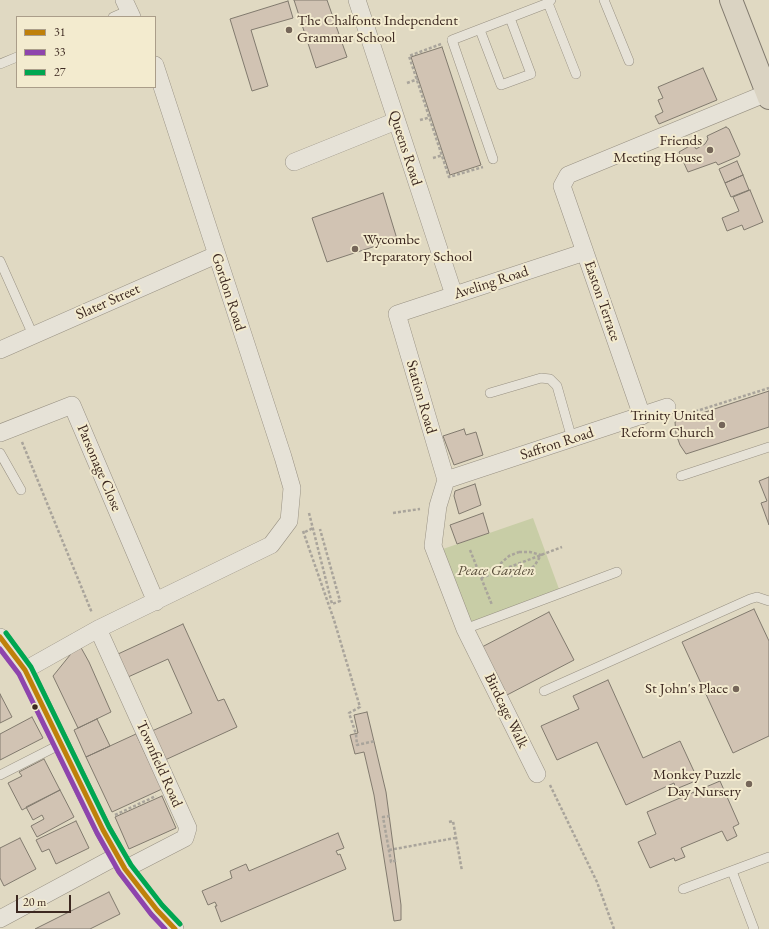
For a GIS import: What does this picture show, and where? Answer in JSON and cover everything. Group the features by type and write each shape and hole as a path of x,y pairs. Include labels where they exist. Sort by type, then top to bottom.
{"main road":[{"path":"731,0 768,95"}],"street":[{"name":"Queens Road","path":"357,0 454,295"},
{"name":"Gordon Road","path":"156,68 292,488 289,520 271,545 156,602"},
{"name":"Easton Terrace","path":"642,416 562,186 568,175 768,95"},
{"path":"294,162 396,121"},
{"name":"Aveling Road","path":"397,314 585,252"},
{"name":"Slater Street","path":"0,350 216,255"},
{"name":"Station Road","path":"397,314 446,480"},
{"name":"Parsonage Close","path":"8,430 72,405 156,602"},
{"name":"Saffron Road","path":"446,480 668,407"},
{"name":"Birdcage Walk","path":"446,480 438,506 433,546 465,629 537,774"},
{"path":"25,670 98,629 156,602"},
{"name":"Townfield Road","path":"0,919 121,862 185,838 188,828 98,629"},
{"path":"0,637 25,670 99,822 121,862 157,910 175,929"}],"lane":[{"path":"604,0 629,61"},
{"path":"493,159 452,40 510,18 549,1 576,74"},
{"path":"115,16 128,9"},
{"path":"480,30 501,85 524,77 531,74 510,18"},
{"path":"0,64 16,57"},
{"path":"0,261 33,335"},
{"path":"490,393 541,378 550,379 557,386 572,439"},
{"path":"681,476 769,447"},
{"path":"0,453 3,464 21,490"},
{"path":"465,629 617,572"},
{"path":"544,691 750,599 757,597 769,601"},
{"path":"0,775 61,744"},
{"path":"683,889 769,857"},
{"path":"732,871 754,929"}],"path":[{"path":"452,40 409,56 449,177 486,166 493,159"},
{"path":"407,83 418,79"},
{"path":"420,120 431,117"},
{"path":"433,158 443,155"},
{"path":"668,407 681,416 769,388"},
{"path":"8,430 98,629"},
{"path":"393,513 438,506"},
{"path":"320,529 340,601 332,604 313,528 305,532 334,620 360,707 349,713 356,734 357,745 375,741"},
{"path":"481,578 562,547"},
{"path":"470,550 496,617"},
{"path":"494,573 500,564 509,556 519,552 530,552 541,555"},
{"path":"494,573 505,576 516,576 527,572 535,565 541,555"},
{"path":"537,774 545,776 597,882 614,929"},
{"path":"99,822 149,799"},
{"path":"390,816 384,817 391,862 398,860"},
{"path":"449,822 453,821 462,871"},
{"path":"389,850 455,838"}],"green space":[{"name":"Peace Garden","path":"533,518 559,589 471,623 443,549"}],"building":[{"path":"294,0 327,0 347,57 316,68"},
{"path":"288,1 293,18 251,30 268,86 252,91 230,19"},
{"path":"442,47 481,165 450,175 411,57"},
{"path":"703,68 717,100 659,124 655,116 663,112 658,100 663,98 658,87"},
{"name":"Friends Meeting House","path":"726,127 729,129 740,154 739,156 718,165 716,162 688,172 679,152 693,144 696,149 705,144 708,139 707,136"},
{"path":"737,161 743,175 725,183 719,169"},
{"path":"743,175 749,190 731,197 725,183"},
{"path":"750,190 763,222 744,230 742,225 727,231 722,218 739,211 733,197"},
{"path":"383,193 397,239 327,262 312,218"},
{"name":"Trinity United Reform Church","path":"769,391 769,427 686,454 680,445 676,434 675,422"},
{"path":"464,429 466,435 476,432 483,455 454,465 443,436"},
{"path":"769,477 769,525 761,503 767,501 759,481"},
{"path":"475,484 481,505 459,514 454,496 455,491"},
{"path":"483,513 489,533 457,544 450,525"},
{"name":"St John's Place","path":"754,609 769,641 769,736 733,753 682,642"},
{"path":"549,612 574,660 507,695 482,647"},
{"path":"183,624 218,701 224,699 237,727 165,760 152,731 192,713 168,659 128,677 118,654"},
{"path":"79,644 89,662 111,712 78,728 53,676"},
{"path":"608,680 643,758 680,741 698,780 676,789 674,783 626,805 597,742 557,760 541,726 579,709 573,696"},
{"path":"0,694 12,717 0,723"},
{"path":"367,712 386,792 401,905 401,920 394,921 374,795 364,752 355,754 350,735 358,733 354,715"},
{"path":"32,717 43,738 0,760 0,734"},
{"path":"97,719 110,746 86,757 74,730"},
{"path":"136,734 162,789 112,812 86,757"},
{"path":"44,759 60,790 22,810 8,783 22,776 19,772"},
{"path":"720,781 739,824 733,827 737,836 727,841 722,831 681,848 685,857 675,861 674,858 650,868 638,842 656,834 647,812"},
{"path":"60,790 74,817 37,837 31,826 44,819 42,815 33,820 26,807"},
{"path":"162,796 176,828 129,849 115,817"},
{"path":"76,821 89,848 56,864 49,849 42,852 36,840"},
{"path":"338,833 344,848 336,851 338,855 340,854 346,869 221,922 215,902 208,905 202,891 232,878 230,871 246,864 249,871"},
{"path":"20,838 36,869 4,886 0,878 0,848"},
{"path":"109,892 120,914 90,929 35,929"}],"transit line":[{"name":"27","path":"6,633 31,667 109,827 131,865 162,905 180,924"},
{"name":"31","path":"0,637 25,670 103,830 125,869 157,910 175,929"},
{"name":"33","path":"0,649 19,674 97,833 119,872 151,914 165,929"}],"place":[{"name":"The Chalfonts Independent Grammar School","path":"289,30"},
{"name":"Friends Meeting House","path":"710,150"},
{"name":"Wycombe Preparatory School","path":"355,249"},
{"name":"Trinity United Reform Church","path":"722,425"},
{"name":"St John's Place","path":"736,689"},
{"name":"Monkey Puzzle Day Nursery","path":"749,784"}]}
